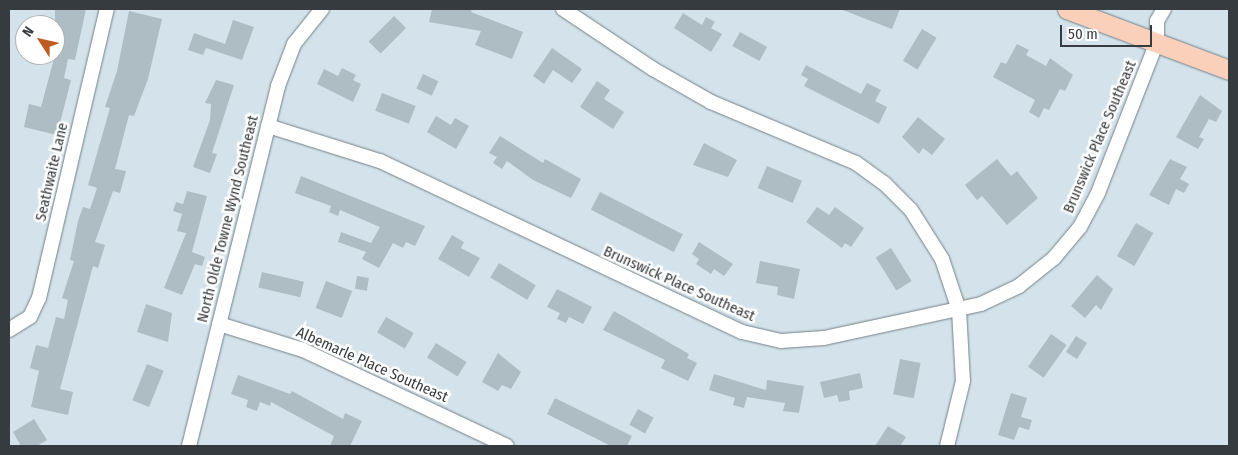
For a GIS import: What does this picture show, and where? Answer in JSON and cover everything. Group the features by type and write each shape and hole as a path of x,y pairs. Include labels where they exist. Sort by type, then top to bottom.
{"main road":[{"path":"1067,9 1229,70"}],"street":[{"name":"Seathwaite Lane","path":"9,330 30,317 37,303 107,9"},
{"name":"North Olde Towne Wynd Southeast","path":"189,446 268,126 294,44 322,9"},
{"path":"563,9 684,87 735,113 838,154 884,182 911,210 934,244 960,310 962,381 947,446"},
{"name":"Brunswick Place Southeast","path":"268,126 380,161 699,314 760,337 781,341 824,338 960,310 1020,286 1054,258 1074,235 1110,166 1158,42 1157,21 1164,9"},
{"name":"Albemarle Place Southeast","path":"219,324 303,350 507,446"}],"building":[{"path":"55,9 86,9 75,60 68,59 64,78 71,80 57,135 24,127 29,104 41,107 52,65 65,65 65,15 55,15"},
{"path":"432,9 472,9 471,12 523,32 512,59 475,45 481,31 429,22"},
{"path":"840,9 900,9 892,29"},
{"path":"129,11 162,19 148,79 134,116 129,115 115,169 126,171 120,193 113,191 95,242 105,245 98,268 93,266 60,389 73,392 68,415 31,407 39,371 30,368 36,345 48,348 56,317 64,319 68,300 62,298 74,261 70,260 78,221 83,207 90,209 97,188 88,185 110,108 105,107 117,71"},
{"path":"683,13 702,25 706,17 715,22 711,28 722,34 711,52 674,28"},
{"path":"394,16 406,28 381,53 369,41"},
{"path":"233,20 254,27 242,60 206,48 203,55 188,50 194,33 225,44"},
{"path":"922,29 937,38 918,69 903,61"},
{"path":"740,32 767,47 759,61 732,46"},
{"path":"1017,44 1029,50 1026,55 1046,66 1050,58 1073,75 1065,91 1060,89 1049,110 1044,108 1039,118 1029,112 1035,100 993,77 1001,62 1006,64"},
{"path":"552,48 582,69 572,83 553,70 544,84 533,76"},
{"path":"806,65 861,94 867,83 881,90 875,101 887,107 879,124 804,86 808,79 801,75"},
{"path":"342,68 356,75 353,80 361,84 353,102 317,84 324,69 338,76"},
{"path":"423,74 438,81 432,96 416,89"},
{"path":"216,80 234,85 212,153 217,154 210,173 193,167 210,120 211,104 205,103"},
{"path":"597,81 610,90 604,99 624,112 613,129 580,107"},
{"path":"382,93 416,106 409,124 375,111"},
{"path":"1200,95 1222,111 1216,122 1209,119 1199,137 1204,139 1198,149 1176,137"},
{"path":"436,116 451,125 455,118 469,126 456,149 427,132"},
{"path":"918,117 945,139 932,155 923,148 919,154 902,137"},
{"path":"500,136 543,163 545,159 581,179 571,198 533,180 507,161 502,169 493,163 497,157 489,153"},
{"path":"704,143 737,160 728,177 693,165"},
{"path":"997,159 1011,176 1017,171 1038,198 1007,225 982,196 977,200 965,185"},
{"path":"1170,159 1187,167 1180,179 1189,184 1184,193 1176,189 1169,205 1149,195"},
{"path":"767,166 802,181 793,203 758,188"},
{"path":"301,176 425,226 415,246 406,242 403,248 393,243 379,268 362,259 366,252 338,242 341,232 371,243 380,227 340,210 338,216 329,212 331,206 295,193"},
{"path":"187,191 207,196 192,252 205,257 202,266 195,264 182,295 164,288 186,233 177,231 182,214 173,211 176,202 183,204"},
{"path":"600,192 683,234 674,252 591,210"},
{"path":"817,207 829,215 835,207 864,228 851,247 845,243 842,248 806,222"},
{"path":"1136,223 1153,233 1134,266 1117,256"},
{"path":"452,235 464,242 461,248 480,258 469,277 438,259"},
{"path":"699,242 733,264 724,276 714,269 711,274 696,264 699,259 692,254"},
{"path":"891,248 912,281 896,291 876,258"},
{"path":"760,261 800,269 794,299 777,295 778,287 756,283"},
{"path":"499,263 536,285 527,300 490,278"},
{"path":"262,272 304,282 300,297 258,288"},
{"path":"1097,275 1113,289 1101,310 1096,305 1085,318 1071,306"},
{"path":"357,276 369,278 367,291 355,289"},
{"path":"326,281 352,291 342,318 316,308"},
{"path":"557,289 592,307 583,324 569,317 566,323 557,319 560,313 547,307"},
{"path":"146,304 172,313 168,342 137,332"},
{"path":"614,311 689,354 687,358 697,363 688,381 661,368 665,360 603,330"},
{"path":"386,317 414,333 405,349 377,333"},
{"path":"1051,334 1067,345 1044,378 1028,367"},
{"path":"1076,336 1087,343 1077,359 1066,352"},
{"path":"436,343 467,362 458,376 427,357"},
{"path":"498,353 521,372 511,389 502,385 498,391 482,382"},
{"path":"900,359 921,363 914,398 893,394"},
{"path":"147,364 164,371 149,407 132,400"},
{"path":"860,373 863,388 849,391 850,400 839,402 837,395 824,398 820,382"},
{"path":"714,374 766,390 767,380 804,386 799,413 783,411 785,403 747,397 744,408 733,405 735,398 709,390"},
{"path":"238,375 290,394 292,391 343,419 345,413 362,421 350,446 330,446 334,436 271,402 270,406 260,402 257,411 246,407 248,400 231,394"},
{"path":"1011,393 1027,398 1021,417 1032,420 1029,430 1019,427 1014,440 998,435"},
{"path":"555,398 632,436 627,446 611,446 547,414"},
{"path":"638,409 654,418 645,433 629,425"},
{"path":"34,419 47,440 37,446 21,446 13,432"},
{"path":"888,426 906,437 900,446 875,446"}]}
